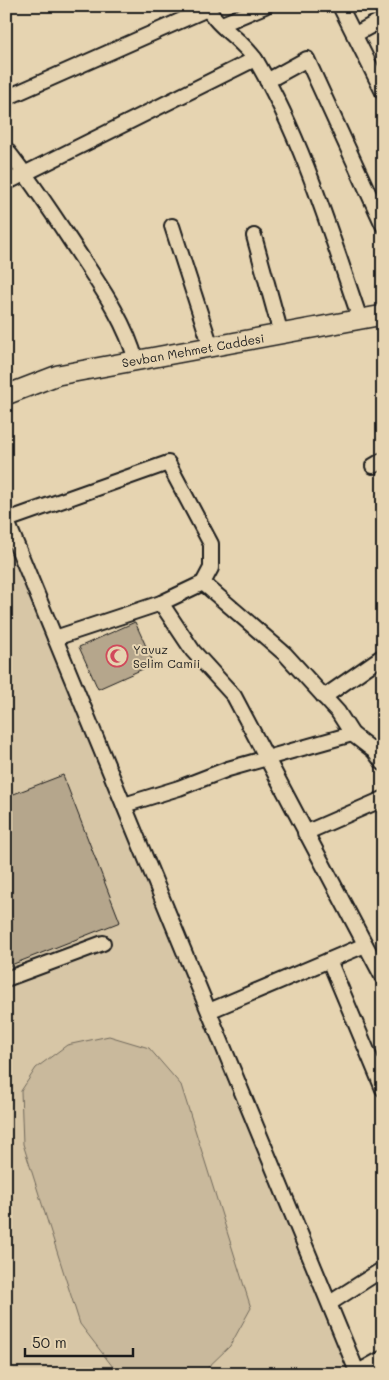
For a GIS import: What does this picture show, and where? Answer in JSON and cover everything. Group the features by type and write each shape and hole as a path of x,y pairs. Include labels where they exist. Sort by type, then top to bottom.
{"main road":[{"name":"Sevban Mehmet Caddesi","path":"6,395 58,375 383,315"}],"street":[{"path":"222,24 265,6"},
{"path":"340,6 383,92"},
{"path":"6,98 206,8 255,59 281,105 304,156 360,320"},
{"path":"354,35 383,19"},
{"path":"6,182 255,59"},
{"path":"267,81 307,60 383,225"},
{"path":"6,149 25,172 94,277 130,340 136,361"},
{"path":"172,226 211,348"},
{"path":"254,236 281,334"},
{"path":"55,638 161,603 203,583 212,568 211,544 168,463 6,519 55,638 209,1011 330,1303 358,1373 383,1358"},
{"path":"203,583 286,654 352,734 378,748 383,763"},
{"path":"161,603 193,652 234,696 383,978"},
{"path":"324,698 383,656"},
{"path":"124,805 179,788 228,769 267,760 352,734"},
{"path":"305,833 383,799"},
{"path":"6,979 103,943"},
{"path":"209,1011 365,945"},
{"path":"329,960 383,1089"},
{"path":"330,1303 383,1269"}],"shaded area":[{"path":"6,542 349,1363 348,1374 6,1374"},
{"path":"109,1036 149,1048 181,1085 251,1308 230,1346 202,1373 126,1374 116,1371 80,1324 23,1144 21,1091 36,1068 67,1045"}],"building":[{"name":"Yavuz Selim Camii","path":"135,622 154,664 98,689 79,647"},
{"path":"63,775 120,922 6,967 6,797"}],"place":[{"name":"Yavuz Selim Camii","path":"117,656"}]}
